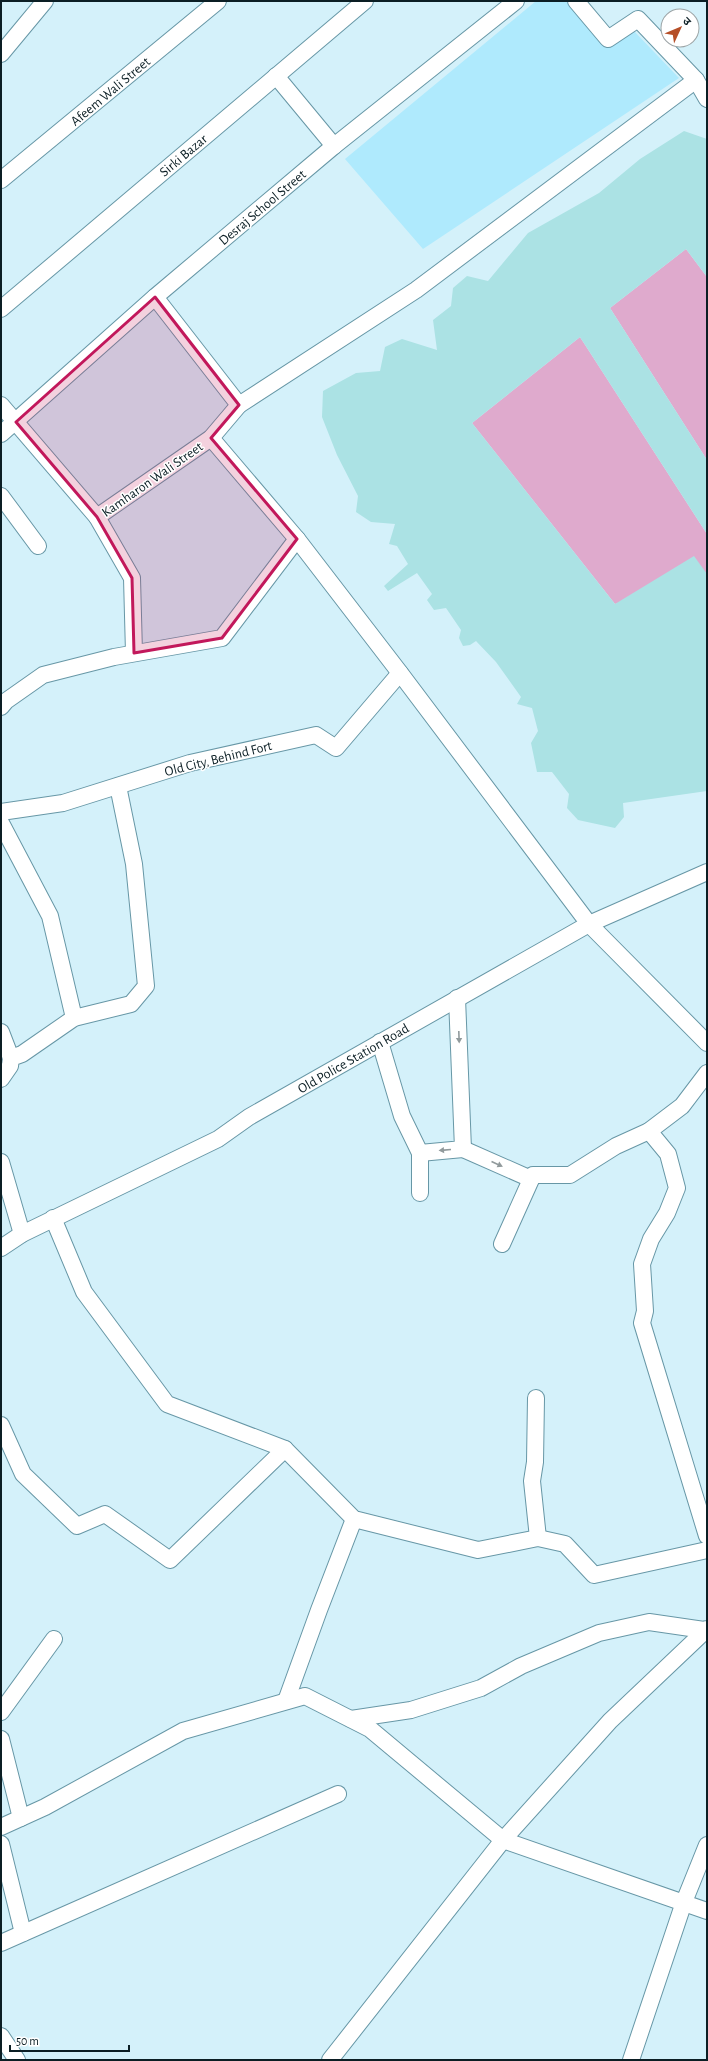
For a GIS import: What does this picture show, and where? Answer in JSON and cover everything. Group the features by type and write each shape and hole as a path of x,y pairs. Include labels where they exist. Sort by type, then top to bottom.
{"street":[{"path":"1,54 45,1"},
{"name":"Afeem Wali Street","path":"1,180 218,1"},
{"name":"Sirki Bazar","path":"1,310 365,1"},
{"name":"Desraj School Street","path":"1,434 155,297 334,146 516,1"},
{"path":"576,1 608,39 638,19 696,80 707,99"},
{"path":"276,76 334,146"},
{"name":"Kamharon Wali Street","path":"1,405 97,517 211,438 239,405 416,290 696,80"},
{"path":"155,297 239,405"},
{"path":"211,438 297,539 589,924 707,1043"},
{"path":"1,496 38,546"},
{"path":"97,517 132,578 134,653"},
{"path":"1,707 6,701 43,674 134,653 222,638 297,539"},
{"name":"Old City, Behind Fort","path":"1,812 63,803 190,763 316,735 336,748 400,673"},
{"path":"11,1058 22,1054 74,1018 131,1004 146,986 134,864 118,786"},
{"path":"1,823 50,916 74,1018"},
{"name":"Old Police Station Road","path":"1,1248 22,1234 53,1218 218,1139 249,1117 589,924 707,872"},
{"path":"457,998 463,1149"},
{"path":"1,1032 11,1058 10,1066 1,1079"},
{"path":"380,1042 402,1116 420,1152 420,1193"},
{"path":"502,1244 533,1175 570,1176 616,1146 649,1131 682,1106 707,1073"},
{"path":"649,1131 668,1154 677,1188 667,1213 651,1239 642,1264 645,1312 642,1323 707,1536"},
{"path":"420,1152 463,1149 531,1179"},
{"path":"1,1162 22,1234"},
{"path":"53,1218 84,1292 167,1404 284,1449 354,1519 478,1550 538,1538 565,1544 594,1575 707,1550"},
{"path":"536,1398 535,1462 532,1481 538,1538"},
{"path":"1,1426 23,1474 77,1526 105,1514 170,1560 284,1449"},
{"path":"286,1701 354,1519"},
{"path":"351,1719 411,1710 480,1688 521,1666 599,1633 649,1622 705,1629"},
{"path":"330,2060 503,1840 610,1721 705,1629"},
{"path":"1,1712 54,1640"},
{"path":"1,1827 45,1807 183,1731 305,1696 370,1729 503,1840 707,1911"},
{"path":"1,1739 21,1818"},
{"path":"1,1943 338,1794"},
{"path":"1,1844 23,1933"},
{"path":"631,2060 684,1902 707,1845"},
{"path":"1,2036 17,2060"}],"highlighted area":[{"path":"155,297 239,405 211,438 297,539 222,638 134,653 132,578 97,517 16,422"}],"shaded area":[{"path":"536,1 567,1 602,43 633,30 679,78 423,249 345,159"},
{"path":"686,249 707,277 707,460 610,308"},
{"path":"580,337 707,534 707,572 615,604 472,423"}],"building":[{"path":"684,131 707,139 707,277 686,249 610,308 707,460 707,534 580,337 472,423 615,604 694,556 707,574 707,791 623,803 624,817 615,828 578,820 567,808 569,794 552,772 537,772 531,743 538,731 532,708 517,704 521,697 496,662 476,641 470,645 463,646 459,638 461,630 446,608 434,610 427,600 432,594 417,573 388,591 384,586 408,564 397,546 389,544 395,524 371,522 356,512 358,496 337,455 322,417 323,391 356,373 380,371 385,347 402,339 437,350 433,320 451,306 453,288 467,276 488,281 528,233 599,193 640,159"}]}
